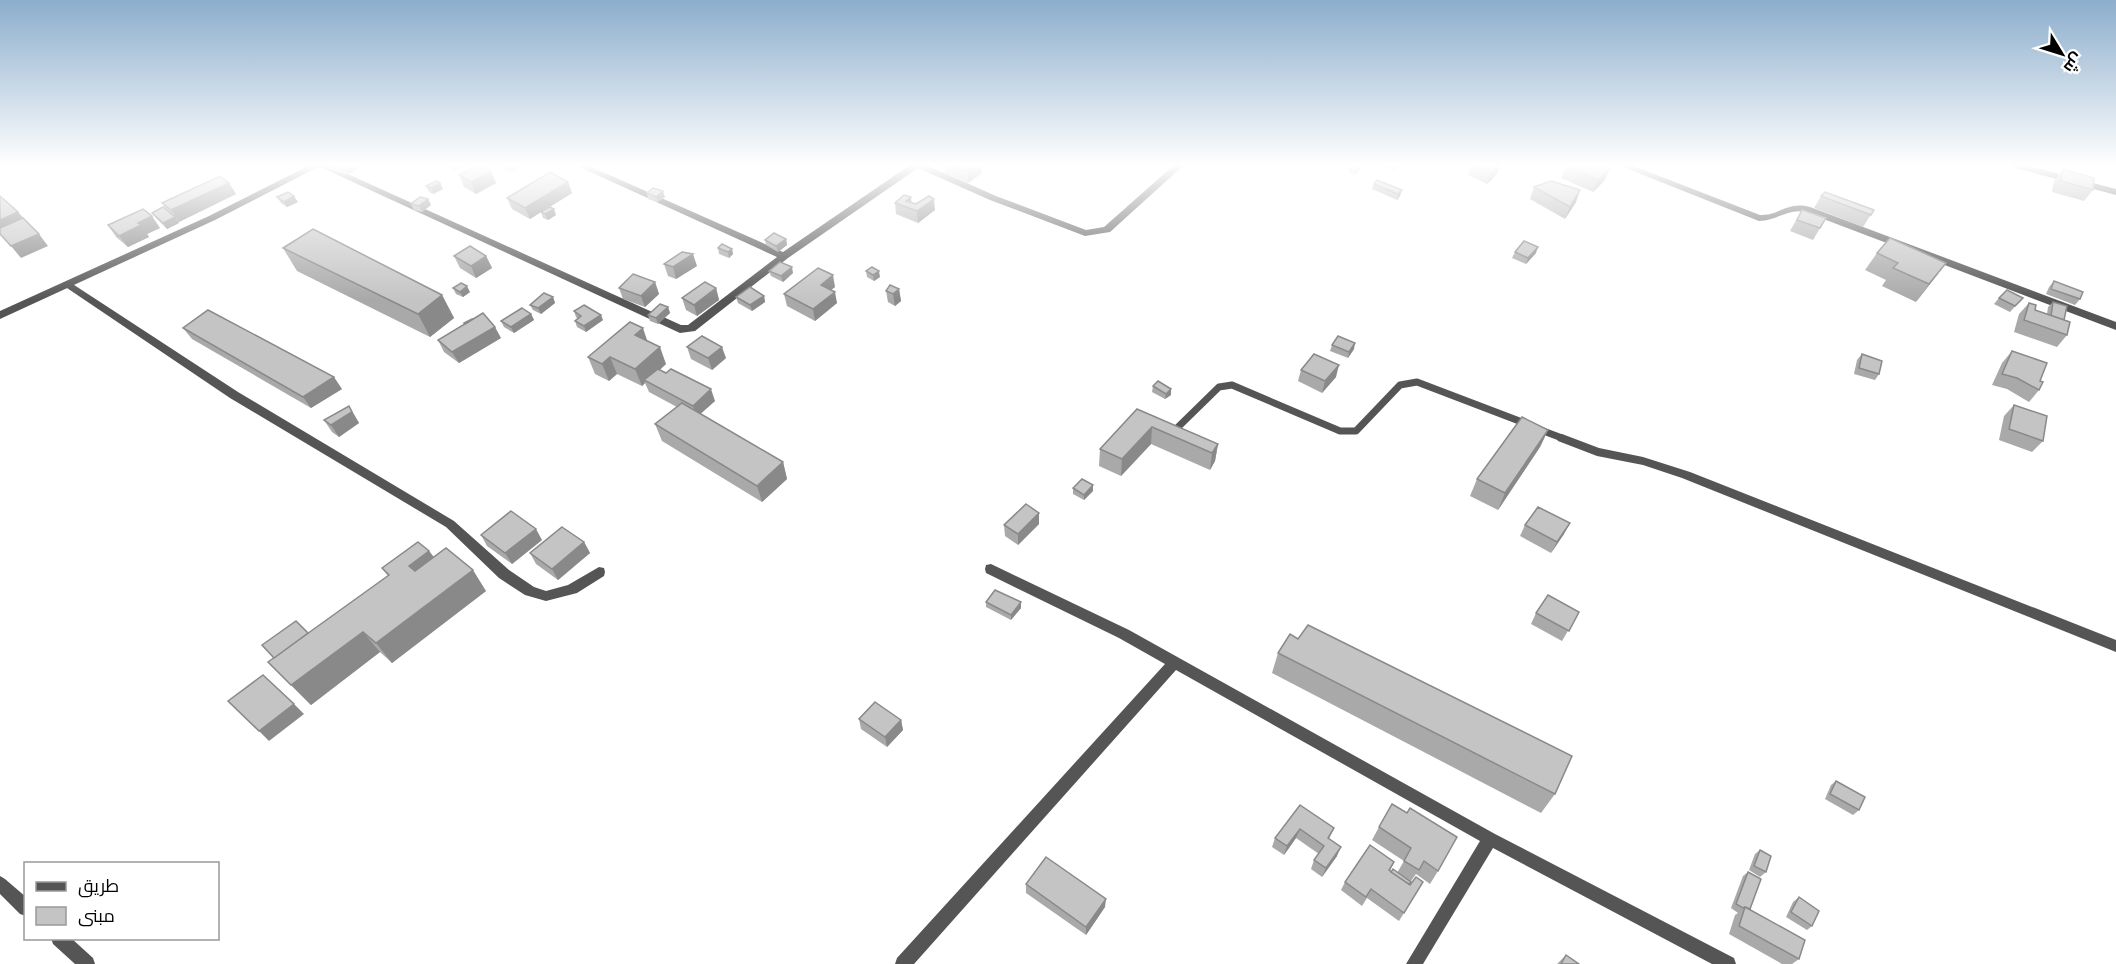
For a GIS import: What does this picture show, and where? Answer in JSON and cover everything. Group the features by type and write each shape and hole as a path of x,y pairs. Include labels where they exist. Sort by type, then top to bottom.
{"street":[{"path":"0,315 228,210"},
{"path":"418,210 680,329 691,328 784,256 851,210"},
{"path":"681,210 784,256"},
{"path":"1025,210 1085,233 1107,230 1129,210"},
{"path":"1738,210 1759,218 1769,218 1783,210"},
{"path":"1812,210 2116,326"},
{"path":"68,284 234,395 450,524 504,574 530,591 546,596 572,590 599,572"},
{"path":"1562,438 1597,452 1643,460 1686,475 2116,646"},
{"path":"991,569 1124,634 1490,839 1728,964"},
{"path":"903,964 1174,663"},
{"path":"1414,964 1490,839"},
{"path":"0,884 24,906"},
{"path":"60,940 87,964"}],"lane":[{"path":"1176,429 1219,387 1232,385 1340,431 1356,431 1401,385 1417,382 1562,438"}],"building":[{"path":"0,210 18,212 0,220"},
{"path":"141,210 152,216 138,223 141,225 119,236 108,225"},
{"path":"158,210 167,210 175,217 163,223 152,213"},
{"path":"545,210 552,210 545,214 541,212"},
{"path":"1802,210 1826,218 1820,228 1797,220"},
{"path":"1858,210 1874,210 1871,215"},
{"path":"23,218 39,234 11,246 0,234 0,228"},
{"path":"313,229 442,295 418,314 283,248"},
{"path":"774,233 786,239 776,246 765,240"},
{"path":"1890,238 1946,263 1929,284 1893,268 1898,263 1877,253"},
{"path":"1524,241 1538,247 1528,258 1515,252"},
{"path":"722,244 732,249 728,252 718,248"},
{"path":"470,246 486,256 471,266 454,256"},
{"path":"682,252 693,254 673,267 664,264"},
{"path":"780,262 792,267 781,276 769,271"},
{"path":"872,267 879,271 873,275 866,271"},
{"path":"818,268 833,275 821,285 835,292 813,309 784,294"},
{"path":"633,274 655,282 641,296 619,288"},
{"path":"2054,281 2083,292 2080,299 2051,289"},
{"path":"705,282 716,288 694,305 682,298"},
{"path":"461,283 467,286 460,292 453,288"},
{"path":"890,285 899,289 893,294 886,291"},
{"path":"750,287 764,296 750,305 736,297"},
{"path":"2007,290 2023,298 2015,306 1999,298"},
{"path":"544,293 553,297 538,308 530,305"},
{"path":"2053,302 2067,306 2064,320 2051,316"},
{"path":"2029,303 2036,305 2035,310 2070,322 2067,335 2024,320"},
{"path":"660,304 668,307 656,318 648,315"},
{"path":"584,305 601,315 584,326 575,321 581,316 574,311"},
{"path":"522,308 531,314 511,327 501,321"},
{"path":"208,310 334,377 303,397 183,328"},
{"path":"483,313 495,327 452,352 438,340"},
{"path":"630,322 643,328 635,335 660,347 635,369 610,357 602,364 588,357"},
{"path":"702,336 722,347 708,358 687,347"},
{"path":"1338,336 1355,343 1349,352 1332,345"},
{"path":"2012,351 2047,363 2039,390 2017,378 2002,374"},
{"path":"1314,354 1339,365 1325,381 1301,370"},
{"path":"1862,354 1882,361 1879,374 1859,368"},
{"path":"658,369 666,373 671,369 711,389 693,406 644,380"},
{"path":"1158,381 1171,389 1166,394 1153,386"},
{"path":"682,403 783,462 757,486 655,424"},
{"path":"2014,405 2047,416 2043,441 2009,429"},
{"path":"349,406 352,412 331,425 324,420"},
{"path":"1137,409 1218,444 1212,453 1152,427 1122,459 1100,449"},
{"path":"1522,417 1548,430 1505,493 1477,479"},
{"path":"1082,479 1093,485 1084,495 1073,488"},
{"path":"1026,504 1039,513 1018,534 1004,525"},
{"path":"1538,507 1570,523 1557,542 1525,525"},
{"path":"511,511 536,529 505,553 481,535"},
{"path":"562,527 584,542 552,569 530,553"},
{"path":"418,542 429,551 409,566 415,571 446,548 473,570 376,643 363,632 291,685 268,662 389,575 382,568"},
{"path":"995,590 1021,602 1011,615 986,602"},
{"path":"1548,595 1579,612 1569,631 1536,613"},
{"path":"296,621 308,633 274,658 262,645"},
{"path":"1308,625 1572,756 1555,794 1278,653 1290,634 1298,639"},
{"path":"263,675 294,704 259,731 228,701"},
{"path":"875,702 901,720 885,737 859,719"},
{"path":"1836,781 1865,797 1859,810 1830,794"},
{"path":"1392,804 1407,813 1410,808 1457,837 1438,871 1424,861 1419,870 1404,861 1411,848 1379,827"},
{"path":"1300,805 1334,828 1328,838 1341,847 1326,868 1314,860 1324,846 1300,829 1287,846 1275,838"},
{"path":"1370,845 1394,862 1389,870 1410,885 1416,877 1423,882 1404,913 1371,889 1366,897 1345,882"},
{"path":"1760,850 1771,856 1766,872 1754,866"},
{"path":"1046,857 1106,899 1086,927 1026,884"},
{"path":"1393,869 1411,882 1409,884 1391,872"},
{"path":"1748,872 1761,879 1750,909 1736,904"},
{"path":"1799,897 1819,911 1812,926 1791,912"},
{"path":"1745,907 1805,940 1799,959 1739,926"},
{"path":"1566,955 1579,964 1561,964"}]}
